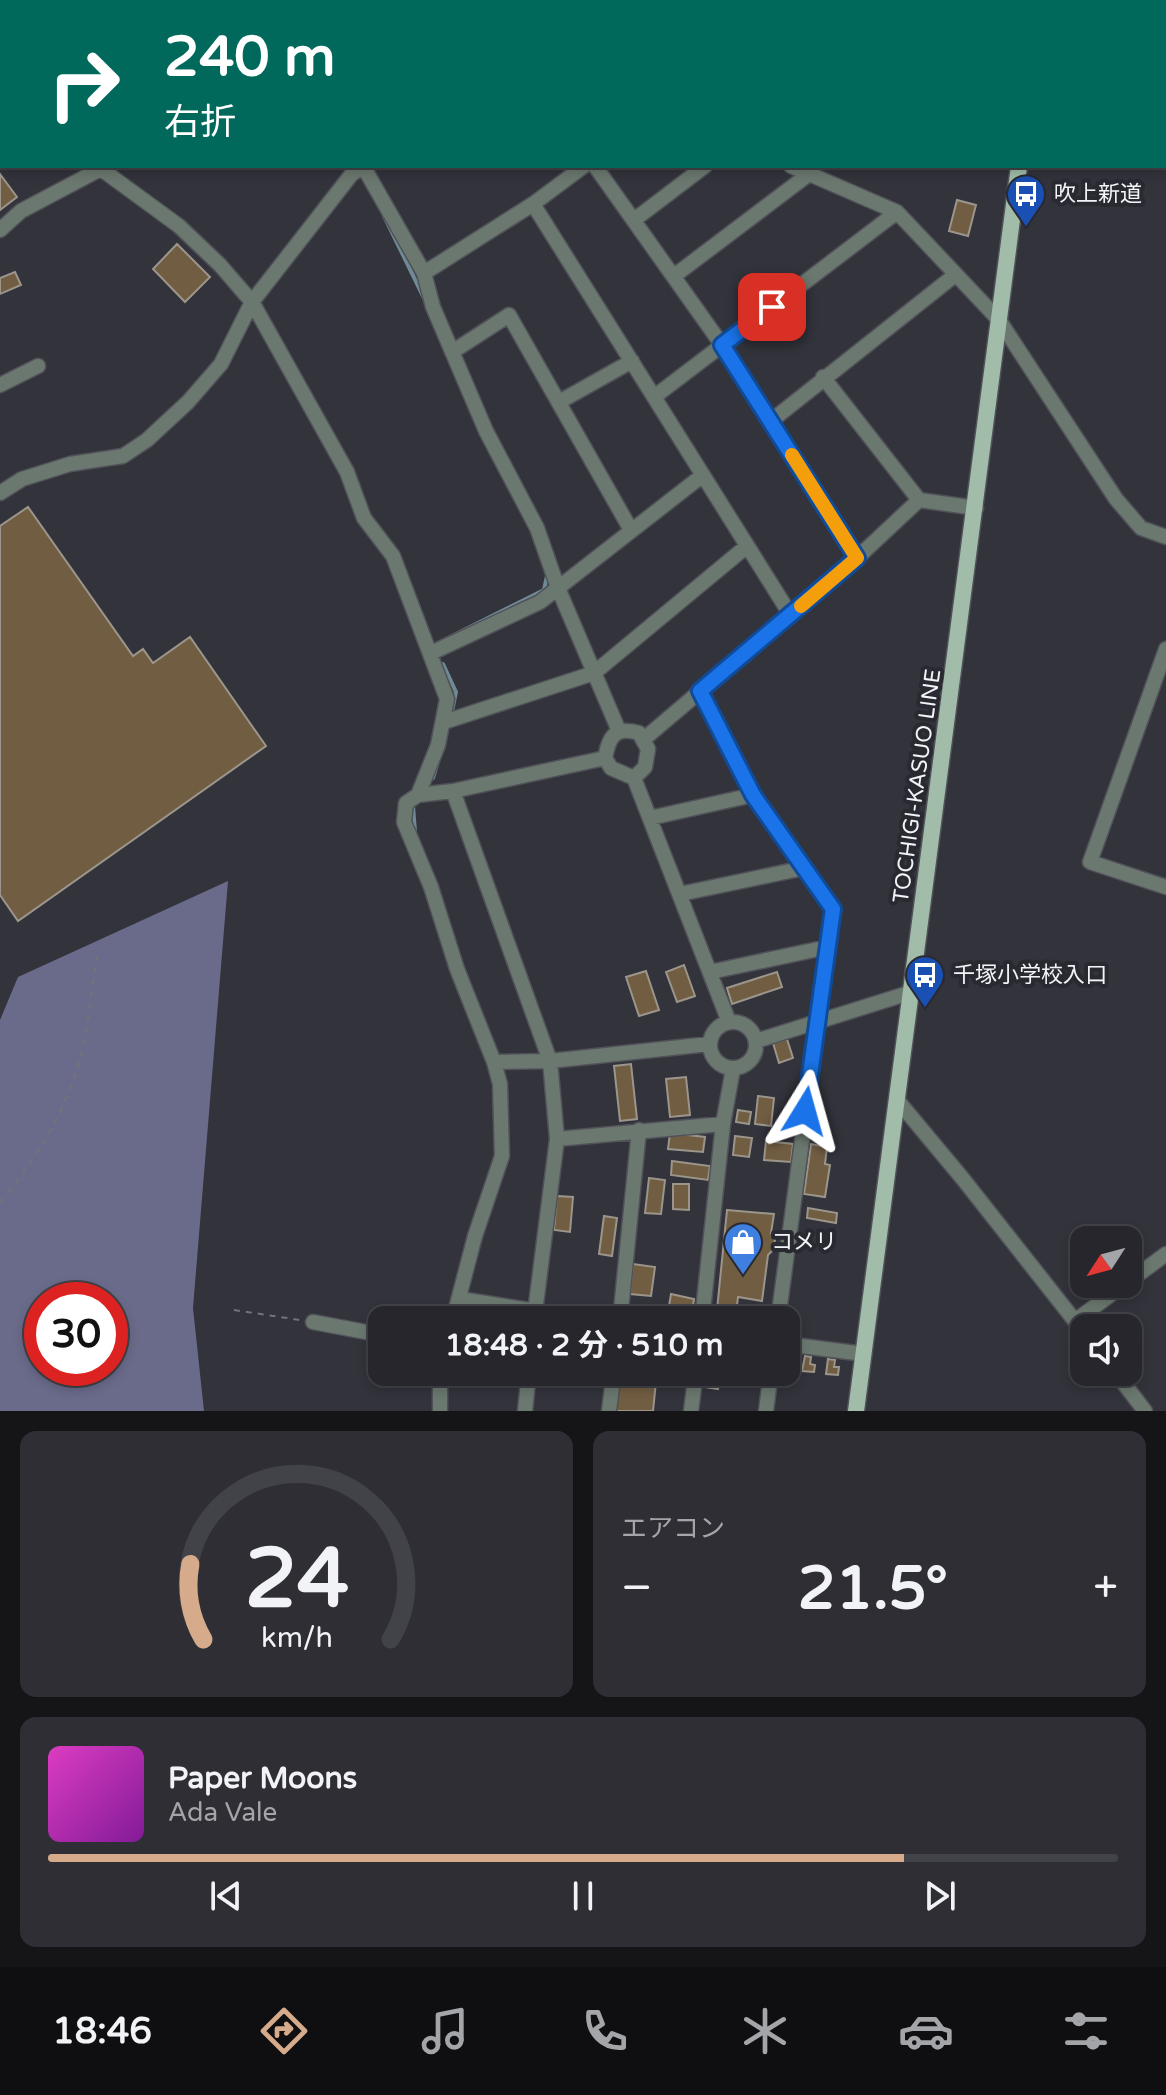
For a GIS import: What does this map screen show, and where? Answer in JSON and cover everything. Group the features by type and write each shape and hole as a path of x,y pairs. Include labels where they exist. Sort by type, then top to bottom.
{"main road":[{"name":"TOCHIGI-KASUO LINE","path":"856,1411 1019,168"}],"street":[{"path":"0,230 21,211 100,168"},
{"path":"103,168 179,226 220,265 252,302 347,472 364,518 393,556 447,699 438,745 418,795"},
{"path":"0,493 22,479 70,464 123,456 147,440 188,402 221,364 252,302 351,175 360,168"},
{"path":"364,168 424,273 433,307 452,352 486,431 537,528 558,588 619,731"},
{"path":"424,273 533,204 581,168"},
{"path":"596,168 722,345 857,558"},
{"path":"634,220 702,168"},
{"path":"796,168 897,212 999,320 1116,499 1141,528 1166,537"},
{"path":"674,276 809,174"},
{"path":"533,204 790,614"},
{"path":"654,397 897,212"},
{"path":"771,421 955,275"},
{"path":"452,352 509,315 631,530"},
{"path":"559,402 632,361"},
{"path":"0,385 38,366"},
{"path":"823,377 919,500 976,508"},
{"path":"431,653 540,602 703,475"},
{"path":"644,739 857,558 919,500"},
{"path":"444,722 594,673 747,546"},
{"path":"1166,649 1090,862 1166,887"},
{"path":"700,691 753,795 833,909 780,1306"},
{"path":"634,778 645,767 648,749 639,733 619,731 607,744 605,758 611,768 634,778 729,1022"},
{"path":"458,1306 475,1236 502,1156 500,1084 457,969 431,887 404,822 406,803 418,795 453,791 605,758"},
{"path":"453,791 550,1061 557,1139 535,1306"},
{"path":"650,818 753,795"},
{"path":"680,894 804,868"},
{"path":"710,972 828,947"},
{"path":"756,1041 912,992"},
{"path":"729,1022 741,1023 751,1030 756,1041 755,1055 746,1065 733,1069 721,1066 712,1056 709,1044 719,1026 729,1022"},
{"path":"494,1062 550,1061 709,1044"},
{"path":"704,1306 723,1124 733,1069"},
{"path":"898,1101 1070,1314"},
{"path":"557,1139 723,1124"},
{"path":"621,1306 639,1130"},
{"path":"1142,1272 1166,1254"},
{"path":"1094,1314 1111,1298"},
{"path":"460,1299 490,1306"},
{"path":"313,1322 368,1332"},
{"path":"800,1346 864,1354"},
{"path":"440,1386 440,1411"},
{"path":"525,1411 528,1386"},
{"path":"609,1411 612,1386"},
{"path":"691,1411 694,1386"},
{"path":"766,1411 769,1386"},
{"path":"1126,1386 1145,1411"}],"path":[{"path":"0,1202 25,1172 57,1116 74,1077 83,1044 97,957"},
{"path":"234,1310 313,1322"}],"shaded area":[{"path":"228,881 193,1308 204,1411 0,1411 0,1020 18,977"}],"building":[{"path":"0,174 17,197 0,210"},
{"path":"957,200 976,205 968,236 949,231"},
{"path":"177,244 210,277 185,302 153,269"},
{"path":"15,272 21,285 0,294 0,278"},
{"path":"28,507 133,656 143,649 153,663 190,637 266,746 18,921 0,895 0,526"},
{"path":"684,965 695,996 677,1002 666,972"},
{"path":"646,971 659,1010 639,1016 626,977"},
{"path":"777,972 782,987 732,1004 727,988"},
{"path":"787,1039 793,1058 779,1063 773,1043"},
{"path":"631,1064 637,1119 620,1121 614,1066"},
{"path":"686,1077 690,1115 670,1117 666,1079"},
{"path":"758,1096 774,1098 771,1126 755,1124"},
{"path":"738,1110 751,1112 749,1124 736,1122"},
{"path":"670,1133 705,1137 703,1152 668,1149"},
{"path":"735,1136 752,1138 749,1157 733,1155"},
{"path":"766,1141 793,1144 791,1162 764,1160"},
{"path":"811,1144 827,1147 825,1164 830,1165 825,1197 804,1194"},
{"path":"672,1161 710,1166 708,1180 671,1175"},
{"path":"649,1178 665,1180 661,1214 645,1213"},
{"path":"673,1184 689,1184 689,1210 673,1209"},
{"path":"557,1196 573,1197 570,1232 554,1230"},
{"path":"808,1208 837,1213 836,1223 807,1218"},
{"name":"コメリ","path":"727,1210 774,1214 771,1233 775,1240 768,1255 762,1301 738,1297 737,1306 717,1306"},
{"path":"604,1216 617,1218 612,1256 599,1254"},
{"path":"633,1264 655,1267 651,1296 630,1294"},
{"path":"671,1294 694,1299 693,1306 669,1306"},
{"path":"805,1356 811,1357 814,1372 802,1371"},
{"path":"828,1359 835,1360 834,1367 839,1367 838,1375 826,1374"},
{"path":"617,1386 656,1386 653,1411 614,1411"}],"waterway":[{"path":"384,216 424,298"},
{"path":"438,643 544,590 547,576"},
{"path":"443,664 456,692 452,711"},
{"path":"433,778 438,762"},
{"path":"413,806 415,832"}],"slow traffic":[{"path":"792,455 857,558 801,606"}],"place":[{"name":"吹上新道","path":"1026,228"},
{"name":"千塚小学校入口","path":"925,1009"},
{"name":"コメリ","path":"743,1276"}],"route":[{"path":"772,307 722,345 857,558 700,691 753,795 833,909 805,1111"}]}
